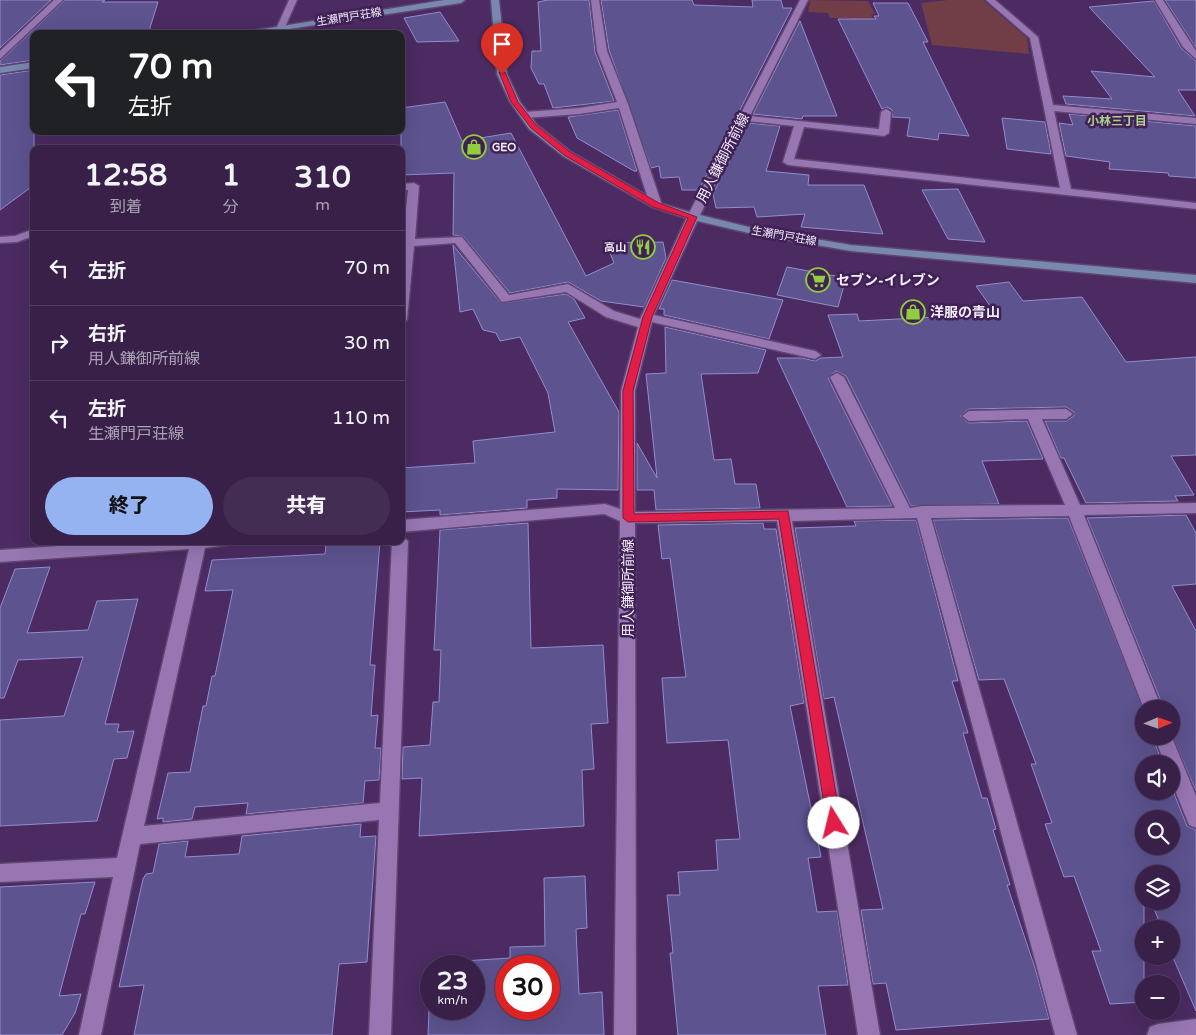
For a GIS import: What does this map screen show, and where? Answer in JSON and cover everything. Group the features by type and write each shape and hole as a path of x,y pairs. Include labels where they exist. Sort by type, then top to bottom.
{"main road":[{"name":"生瀬門戸荘線","path":"262,30 461,0"},
{"name":"生瀬門戸荘線","path":"496,0 502,74 515,102 533,127 567,154 656,205 693,217 757,232 851,248 1196,278"},
{"path":"0,70 30,66"}],"street":[{"path":"0,56 59,0"},
{"path":"281,27 293,0"},
{"path":"595,0 602,51 623,104 656,205"},
{"name":"用人鎌御所前線","path":"625,1035 628,391 646,321 693,217 804,0"},
{"path":"990,0 1034,37 1066,192"},
{"path":"1159,0 1186,44 1196,56"},
{"path":"525,116 579,111 623,104"},
{"path":"1049,108 1196,121"},
{"path":"744,118 884,133 886,112"},
{"path":"800,124 788,162 1196,206"},
{"path":"405,187 414,186 405,282"},
{"path":"0,240 17,239 30,234"},
{"path":"409,243 458,240 506,299 568,288 610,314 815,355"},
{"path":"837,377 914,511 1066,1035"},
{"path":"1033,414 1074,509 1149,700"},
{"path":"969,416 1066,414"},
{"path":"405,526 605,509 628,518 914,511 1196,508"},
{"path":"784,514 869,1035"},
{"path":"0,556 168,545"},
{"path":"90,1035 125,866 198,545"},
{"path":"380,1035 400,545"},
{"path":"1167,745 1196,819"},
{"path":"132,836 389,811"},
{"path":"0,873 125,866"},
{"path":"1158,1035 1196,1030"}],"shaded area":[{"path":"810,0 868,1 875,14 871,15 876,24 853,25 850,18 830,18 828,13 808,12"},
{"path":"948,0 983,0 1027,38 1029,54 932,45 921,3"}],"building":[{"path":"0,0 51,0 0,48"},
{"path":"65,0 158,2 149,30 33,30"},
{"path":"548,0 589,0 595,52 614,101 553,108 544,84 539,84 531,68 532,51 541,51 538,2"},
{"path":"601,0 692,0 694,5 753,7 752,0 781,0 783,8 792,8 699,190 682,190 679,177 661,178 659,166 651,168 609,50"},
{"path":"1165,0 1196,0 1196,48"},
{"path":"1154,1 1181,48 1196,61 1196,90 1178,90 1195,116 1066,104 1063,96 1112,99 1091,71 1155,77 1089,7"},
{"path":"873,3 908,3 928,42 923,42 969,136 939,133 938,140 907,136 910,118 892,117 892,110 887,107 882,109 838,19 876,19 874,16 879,16"},
{"path":"440,12 459,41 417,42 404,18"},
{"path":"800,21 837,116 803,116 802,119 753,114"},
{"path":"30,33 30,61 0,65 0,61"},
{"path":"30,71 30,135 34,135 34,145 30,145 30,188 0,210 0,75"},
{"path":"445,102 462,141 511,133 586,276 614,263 606,243 663,242 666,258 644,307 601,301 568,282 510,293 463,236 453,235 454,173 405,175 405,145 401,145 401,135 405,135 405,107"},
{"path":"618,110 637,171 577,138 568,117"},
{"path":"1069,114 1196,126 1196,178 1169,176 1168,173 1109,169 1110,162 1066,156 1059,123 1073,125"},
{"path":"1002,118 1045,122 1051,154 1007,149"},
{"path":"748,123 780,126 766,171 809,175 808,185 864,185 883,234 801,227 805,214 757,217 754,207 716,208 713,194"},
{"path":"958,189 985,242 948,239 922,190"},
{"path":"453,245 501,303 566,294 574,299 585,318 568,322 619,412 618,490 557,489 557,498 527,500 527,508 440,515 440,510 405,512 405,468 475,463 473,441 555,432 548,393 520,337 500,341 496,333 483,330 473,309 460,312"},
{"path":"787,267 846,278 838,307 777,295"},
{"path":"672,280 783,300 769,339 664,315 664,309 659,309"},
{"path":"1009,282 1023,301 1082,297 1126,362 1196,357 1196,455 1171,456 1194,495 1175,496 1178,501 1086,503 1064,458 1061,458 1045,421 1066,421 1074,416 1074,412 1066,407 969,409 960,416 969,423 1027,421 1043,459 982,461 999,504 911,506 846,376 836,371 828,378 892,506 847,507 777,358 802,358 815,361 821,358 843,357 828,315 857,314 859,321 996,314 976,286"},
{"path":"665,327 766,350 758,373 701,374 714,460 731,459 735,484 756,484 760,508 656,510 654,490 637,490 637,443 657,478 646,374 666,373"},
{"path":"1186,515 1196,533 1196,584 1172,586 1196,631 1196,791 1176,745 1180,745 1180,700 1160,700 1087,518"},
{"path":"1068,518 1140,700 1135,700 1135,745 1156,745 1159,755 1135,755 1135,800 1177,800 1187,826 1196,830 1196,1011 1176,965 1180,965 1180,920 1158,920 1155,910 1180,910 1180,865 1135,865 1135,910 1144,910 1144,920 1135,920 1135,965 1144,965 1144,975 1135,975 1135,1003 1110,1004 1092,951 1101,951 1074,876 1064,877 1045,824 1052,823 1031,764 1036,764 1004,679 979,680 933,520"},
{"path":"916,520 958,681 952,681 968,733 963,733 982,798 987,798 996,829 993,830 1010,885 1007,885 1035,968 1049,1019 896,1030 886,983 873,984 861,910 883,909 834,697 824,699 795,528 856,526 854,521"},
{"path":"528,523 531,648 603,645 608,723 591,724 594,769 582,770 584,826 419,836 422,778 402,779 403,747 430,745 433,702 439,702 441,650 434,650 440,530"},
{"path":"763,523 764,529 776,529 804,703 790,706 821,857 808,858 817,912 837,911 848,985 818,986 826,1035 678,1035 670,953 673,953 667,895 680,895 678,872 718,870 716,840 740,839 728,740 667,743 662,678 686,677 670,558 662,559 658,525"},
{"path":"326,545 380,545 370,665 375,665 371,716 378,715 375,748 381,748 379,780 365,781 363,803 246,814 248,803 195,807 192,819 163,822 163,818 157,819 168,773 190,772 203,706 206,706 212,676 215,676 233,590 205,591 212,560 325,554"},
{"path":"50,567 27,633 88,630 97,601 138,599 105,724 119,724 117,732 134,731 127,758 114,759 97,821 0,826 0,720 64,716 83,657 18,660 4,698 0,698 0,608 15,569"},
{"path":"361,824 360,837 376,836 367,962 339,964 332,1035 134,1035 144,985 119,987 143,879 146,874 153,873 159,844 188,841 185,857 239,854 242,836"},
{"path":"585,876 587,928 576,929 579,994 602,992 604,1035 428,1035 429,1020 485,1020 485,960 495,959 495,1020 560,1020 560,955 510,955 510,947 545,946 544,878"},
{"path":"95,882 85,914 81,914 59,996 81,994 75,1013 62,1035 0,1035 0,887"}],"place":[{"name":"GEO","path":"474,147"},
{"name":"高山","path":"643,247"},
{"name":"セブン-イレブン","path":"818,280"},
{"name":"洋服の青山","path":"913,312"}],"district":[{"name":"小林三丁目","path":"1117,121"}],"route":[{"path":"502,74 515,102 533,127 567,154 656,205 693,217 647,317 628,391 628,518 784,514 834,823"}]}
